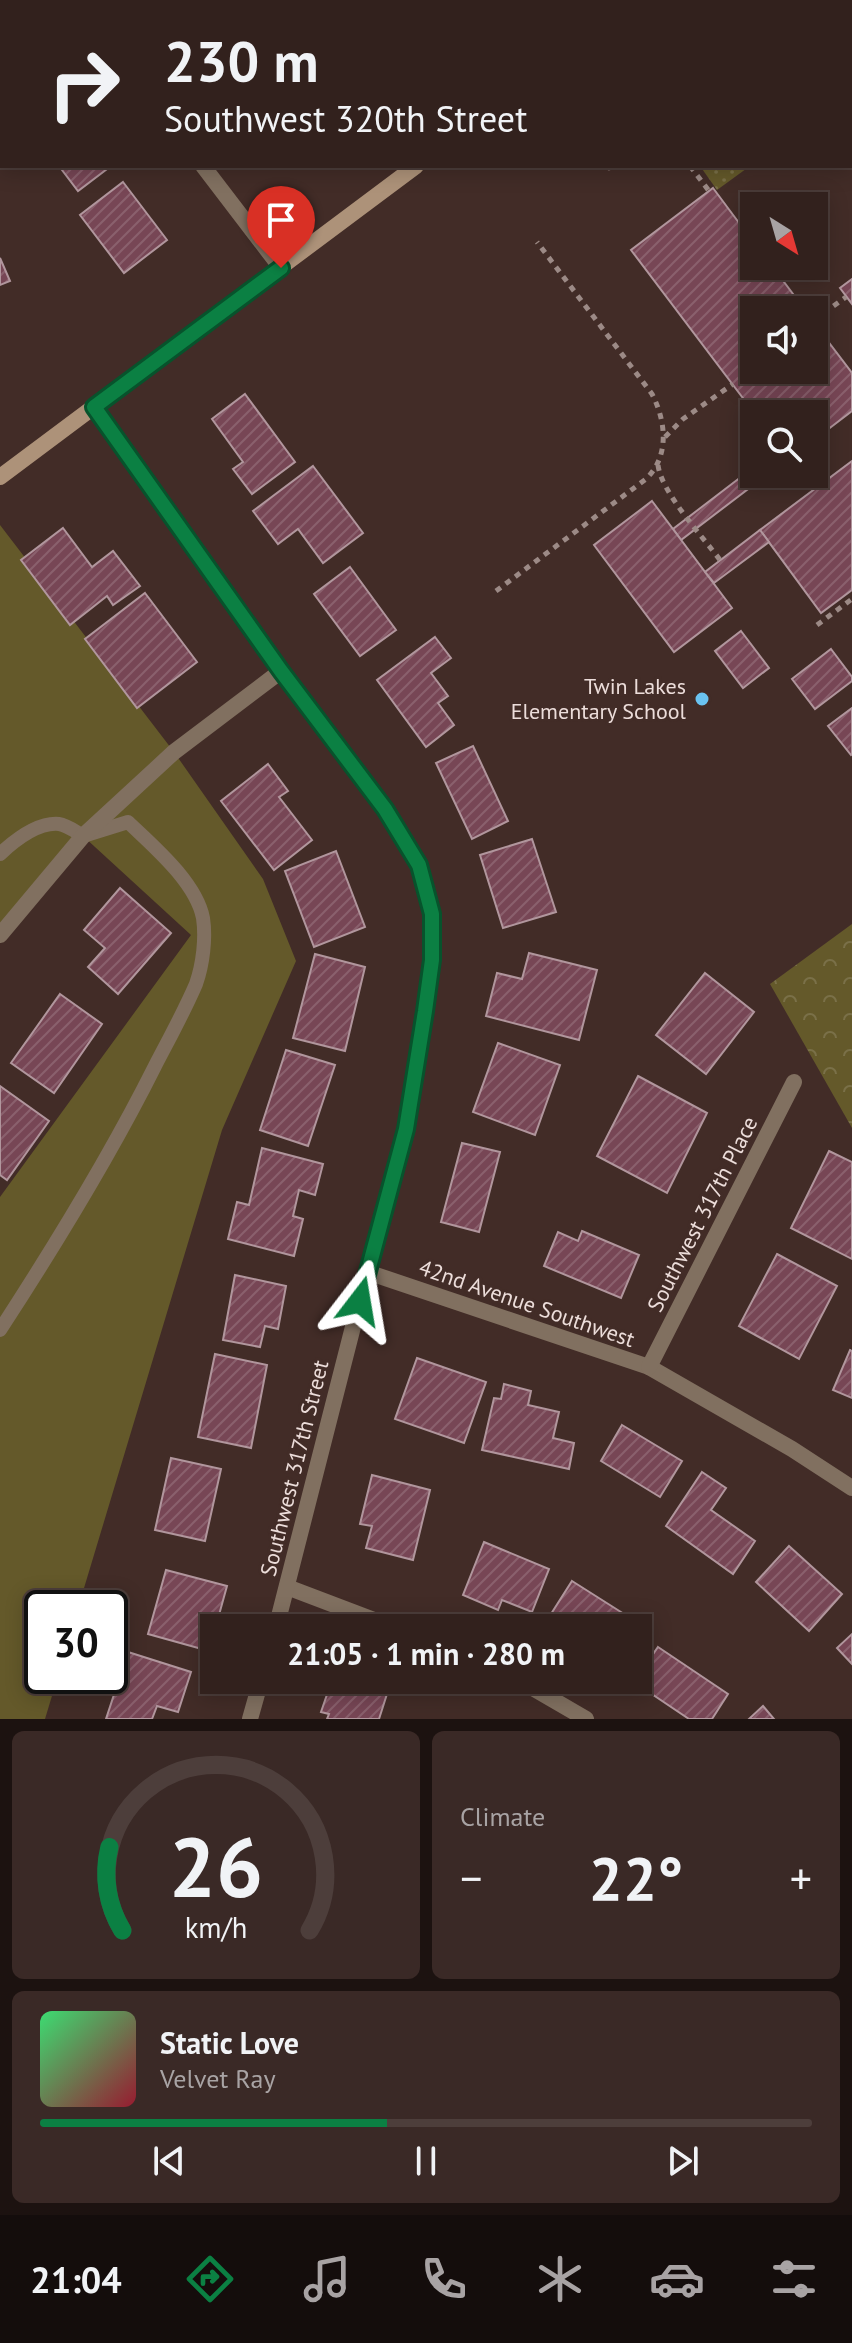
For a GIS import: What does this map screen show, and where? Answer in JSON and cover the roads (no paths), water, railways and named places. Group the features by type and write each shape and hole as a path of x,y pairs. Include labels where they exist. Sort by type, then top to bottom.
{"main road":[{"path":"0,477 413,168"}],"street":[{"path":"205,168 281,268"},
{"path":"94,407 281,671 385,809 419,865 432,914 432,960 406,1129 367,1272"},
{"path":"0,935 83,836 174,752 281,671"},
{"name":"Southwest 317th Place","path":"649,1367 794,1082"},
{"name":"42nd Avenue Southwest","path":"367,1272 649,1367 792,1449 852,1488"},
{"name":"Southwest 317th Street","path":"280,1614 367,1272"},
{"path":"287,1587 358,1614"},
{"path":"250,1719 257,1694"},
{"path":"543,1694 586,1719"}],"lane":[{"path":"0,854 19,838 45,826 60,824 83,836 128,822 174,869 202,913 202,958 196,984 115,1143 0,1330"}],"place":[{"name":"Twin Lakes Elementary School","path":"702,699"}]}
